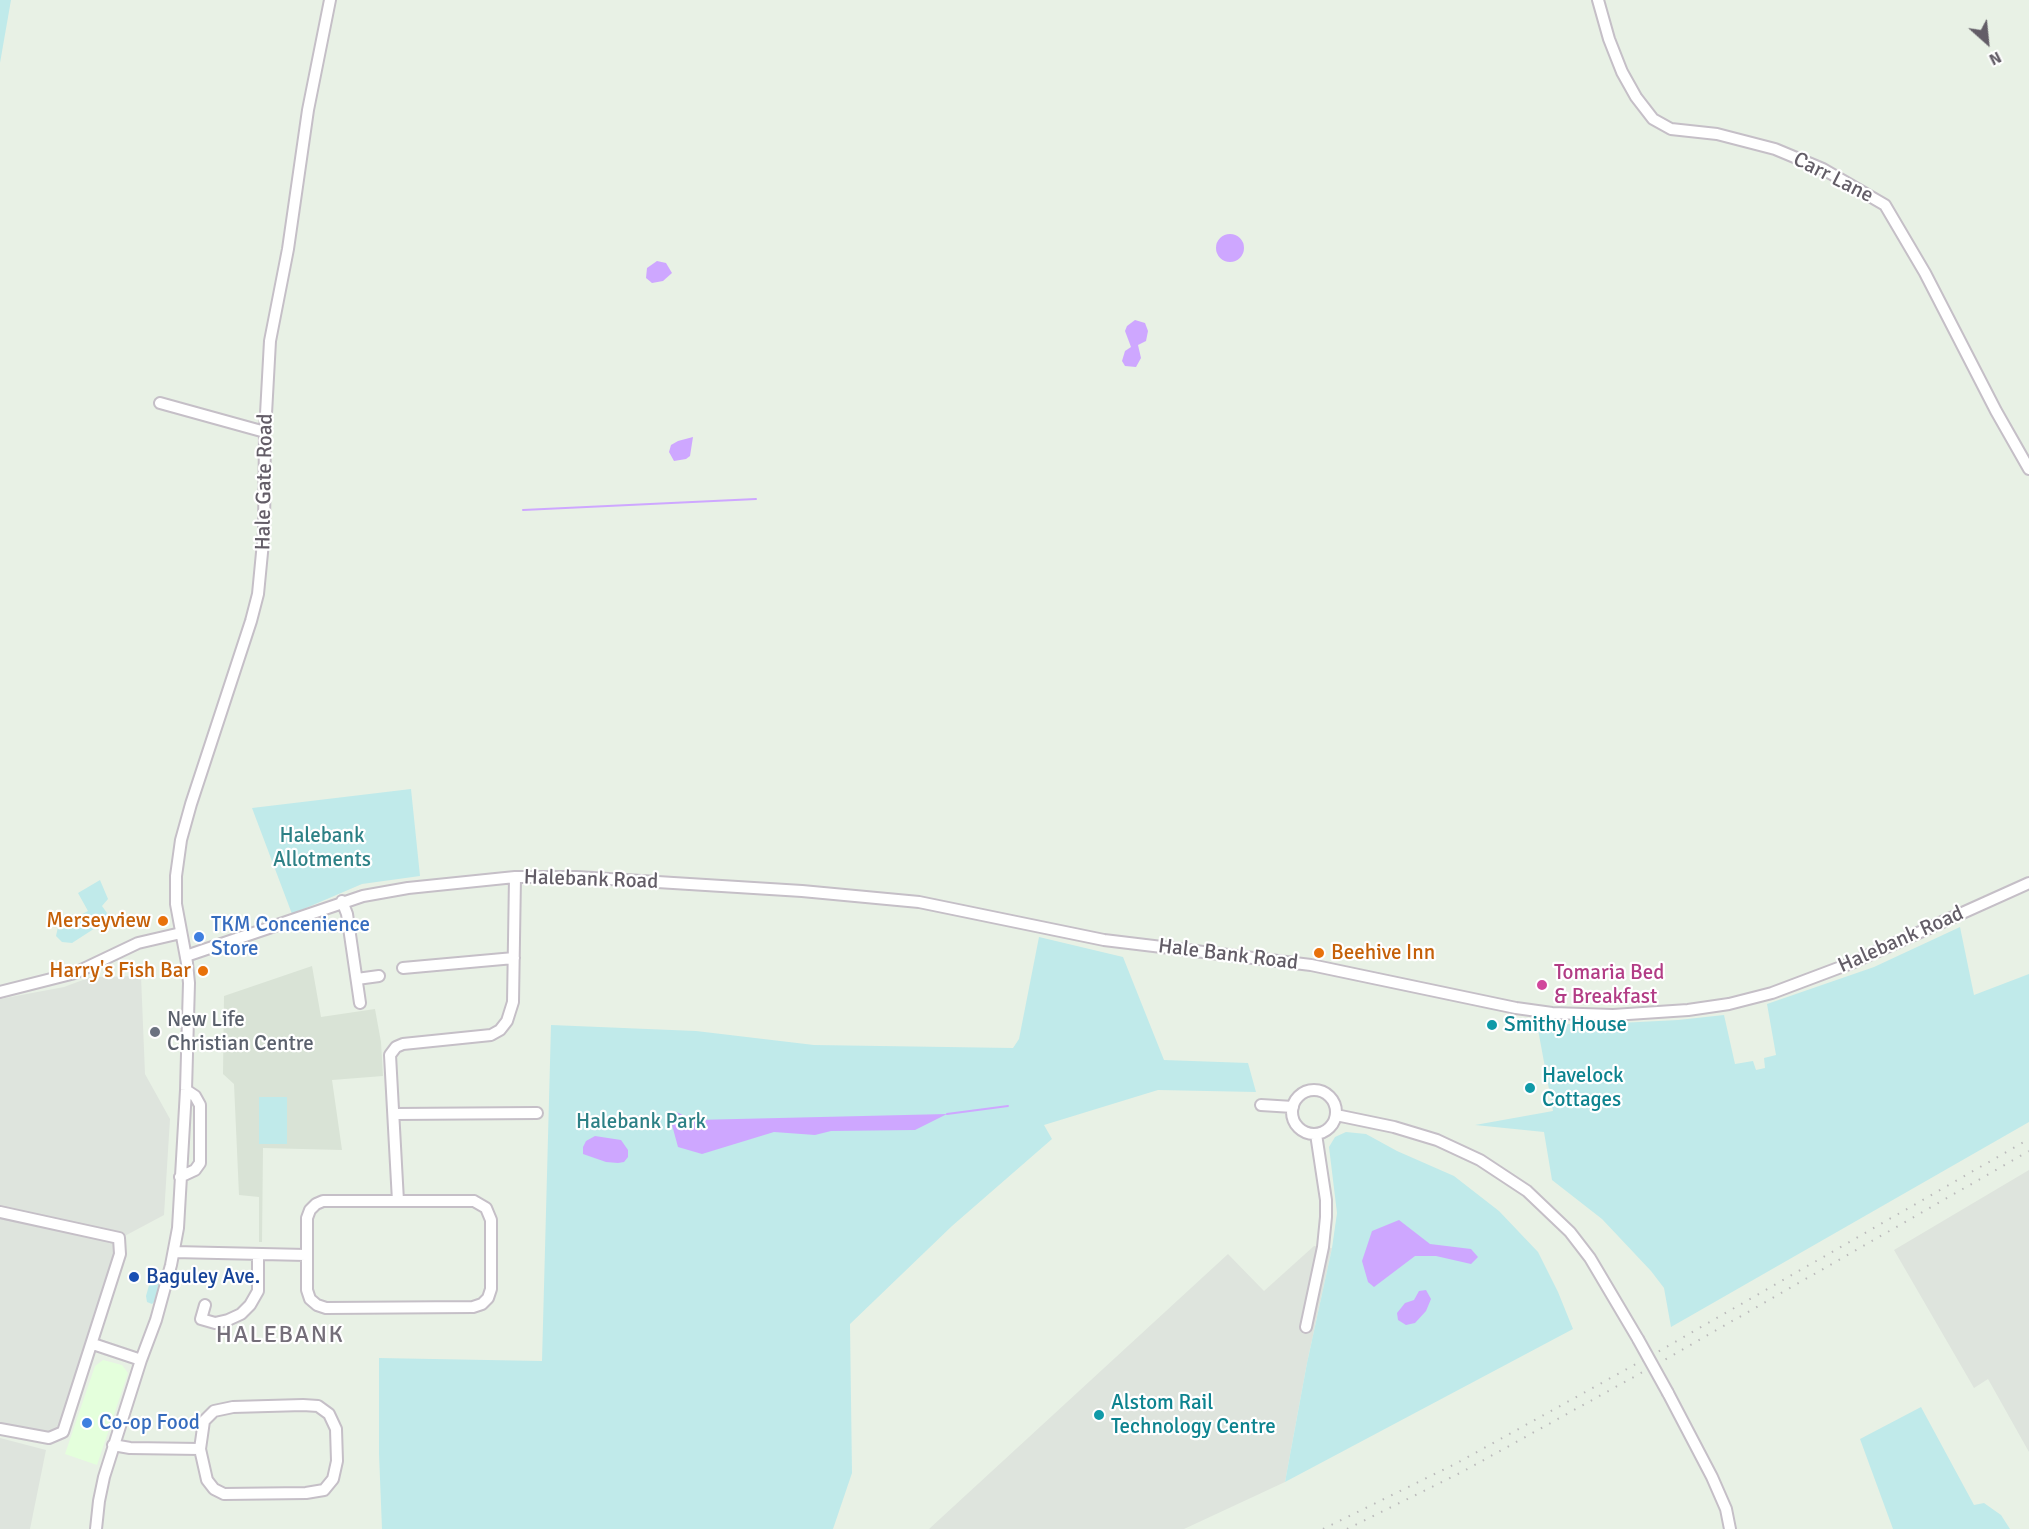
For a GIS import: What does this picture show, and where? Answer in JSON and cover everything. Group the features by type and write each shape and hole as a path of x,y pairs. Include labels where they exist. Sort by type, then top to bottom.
{"street":[{"name":"Hale Gate Road","path":"96,1529 101,1488 113,1445 156,1320 178,1228 186,1090 189,983 176,891 182,840 191,804 258,594 264,532 270,341 288,249 308,110 330,0"},
{"name":"Carr Lane","path":"1598,0 1609,39 1622,72 1636,97 1653,119 1671,129 1717,134 1775,149 1823,169 1886,205 1925,273 2029,470"},
{"path":"160,403 266,432"},
{"path":"398,1201 391,1052 403,1044 485,1036 500,1029 507,1022 512,1010 515,877"},
{"name":"Halebank Road","path":"186,956 342,901 408,888 515,877 577,877 802,891 919,902 1004,919"},
{"name":"Halebank Road","path":"1772,993 1849,964 2029,883"},
{"path":"342,901 347,914 360,1003"},
{"name":"Hale Bank Road","path":"1004,919 1104,940 1311,965 1516,1008 1552,1013 1613,1015 1688,1010 1729,1004 1772,993"},
{"path":"0,992 75,973 138,943 181,933"},
{"path":"403,968 514,958"},
{"path":"357,980 379,976"},
{"path":"180,1177 198,1168 200,1164 200,1105 195,1096 186,1090"},
{"path":"1318,1090 1330,1096 1336,1108 1336,1115 1329,1128 1316,1134 1309,1133 1298,1126 1293,1107 1299,1096 1305,1092 1318,1090"},
{"path":"1261,1106 1293,1107"},
{"path":"395,1114 530,1110"},
{"path":"1336,1115 1394,1127 1437,1140 1480,1160 1527,1191 1563,1225 1590,1258 1668,1393 1712,1477 1725,1509 1730,1529"},
{"path":"1306,1327 1323,1247 1326,1217 1326,1200 1316,1134"},
{"path":"323,1201 474,1201 486,1208 491,1220 491,1289 486,1301 473,1307 321,1307 308,1295 306,1255 309,1210 323,1201"},
{"path":"0,1212 119,1238 120,1254 65,1429 61,1434 45,1438 0,1429"},
{"path":"174,1252 306,1255"},
{"path":"205,1305 201,1319 215,1323 228,1320 246,1310 258,1291 258,1254"},
{"path":"93,1344 141,1360"},
{"path":"318,1406 329,1414 336,1429 337,1461 333,1479 324,1490 306,1493 224,1494 214,1490 207,1480 200,1449 204,1421 214,1411 233,1407 318,1406"},
{"path":"113,1445 130,1448 200,1449"}],"shaded area":[{"path":"1230,234 1240,238 1244,248 1240,258 1230,262 1220,258 1216,248 1220,238"},
{"path":"657,261 666,263 672,273 663,281 652,283 646,278 647,268"},
{"path":"1135,320 1145,323 1148,331 1146,341 1138,345 1141,358 1136,367 1125,366 1122,361 1125,351 1131,347 1125,331 1127,326"},
{"path":"693,437 690,456 674,461 669,452 671,445"},
{"path":"312,966 321,1017 375,1009 381,1042 383,1076 332,1080 342,1150 263,1148 262,1242 259,1242 259,1197 239,1195 234,1084 223,1074 224,996"},
{"path":"141,976 145,1074 170,1119 164,1215 119,1239 120,1254 61,1434 0,1429 0,999 64,987 91,977"},
{"path":"676,1112 695,1120 947,1114 915,1130 831,1131 815,1135 774,1132 702,1154 678,1147 669,1114"},
{"path":"595,1136 621,1140 628,1150 628,1157 624,1162 618,1163 606,1162 583,1154 586,1141"},
{"path":"2029,1170 2029,1452 1988,1379 1974,1388 1894,1250"},
{"path":"1399,1220 1430,1244 1471,1249 1478,1257 1471,1264 1436,1256 1415,1256 1374,1287 1368,1282 1362,1261 1372,1231"},
{"path":"1314,1246 1332,1248 1307,1363 1285,1482 1184,1529 929,1529 1228,1254 1264,1291"},
{"path":"1426,1290 1431,1299 1426,1311 1415,1323 1406,1325 1398,1320 1397,1313 1405,1303 1414,1300 1419,1291"},
{"path":"103,1360 122,1365 128,1373 97,1465 65,1454 95,1366"},
{"path":"0,1438 46,1450 30,1529 0,1529"}],"green space":[{"path":"0,0 11,0 0,63"},
{"name":"Halebank Allotments","path":"411,789 420,876 362,884 292,914 252,808"},
{"path":"100,880 108,899 102,906 107,913 103,923 72,943 62,942 56,936 58,927 88,911 78,893"},
{"path":"1960,927 1974,995 2029,974 2029,1122 1671,1327 1664,1288 1651,1271 1602,1219 1552,1180 1544,1132 1475,1125 1553,1111 1537,1024 1600,1024 1724,1015 1735,1064 1753,1061 1756,1070 1765,1068 1764,1058 1776,1055 1767,1004 1874,967"},
{"name":"Halebank Park","path":"1039,937 1123,957 1164,1060 1248,1063 1256,1092 1158,1090 1044,1125 1052,1139 952,1226 850,1324 852,1473 833,1529 382,1529 379,1358 542,1361 551,1025 696,1031 814,1045 1013,1048 1019,1039"},
{"path":"259,1097 287,1097 287,1144 259,1144"},
{"path":"1346,1132 1366,1134 1397,1151 1454,1176 1499,1211 1538,1252 1573,1329 1285,1482 1337,1213 1329,1147 1335,1137"},
{"path":"155,1277 160,1281 155,1301 152,1304 147,1302 146,1296 151,1278"},
{"path":"1921,1407 1974,1505 1984,1503 2001,1515 2010,1529 1893,1529 1860,1439"}],"waterway":[{"path":"523,510 756,499"},
{"path":"947,1114 1008,1106"}],"railway":[{"path":"1323,1529 1457,1463 1654,1354 2029,1139"},
{"path":"1347,1529 1462,1472 1659,1363 2029,1151"}],"place":[{"name":"Merseyview","path":"163,921"},
{"name":"TKM Concenience Store","path":"199,937"},
{"name":"Beehive Inn","path":"1319,953"},
{"name":"Harry's Fish Bar","path":"203,971"},
{"name":"Tomaria Bed & Breakfast","path":"1542,985"},
{"name":"Smithy House","path":"1492,1025"},
{"name":"New Life Christian Centre","path":"155,1032"},
{"name":"Havelock Cottages","path":"1530,1088"},
{"name":"Baguley Ave.","path":"134,1277"},
{"name":"Alstom Rail Technology Centre","path":"1099,1415"},
{"name":"Co-op Food","path":"87,1423"}],"district":[{"name":"HALEBANK","path":"280,1336"}]}
